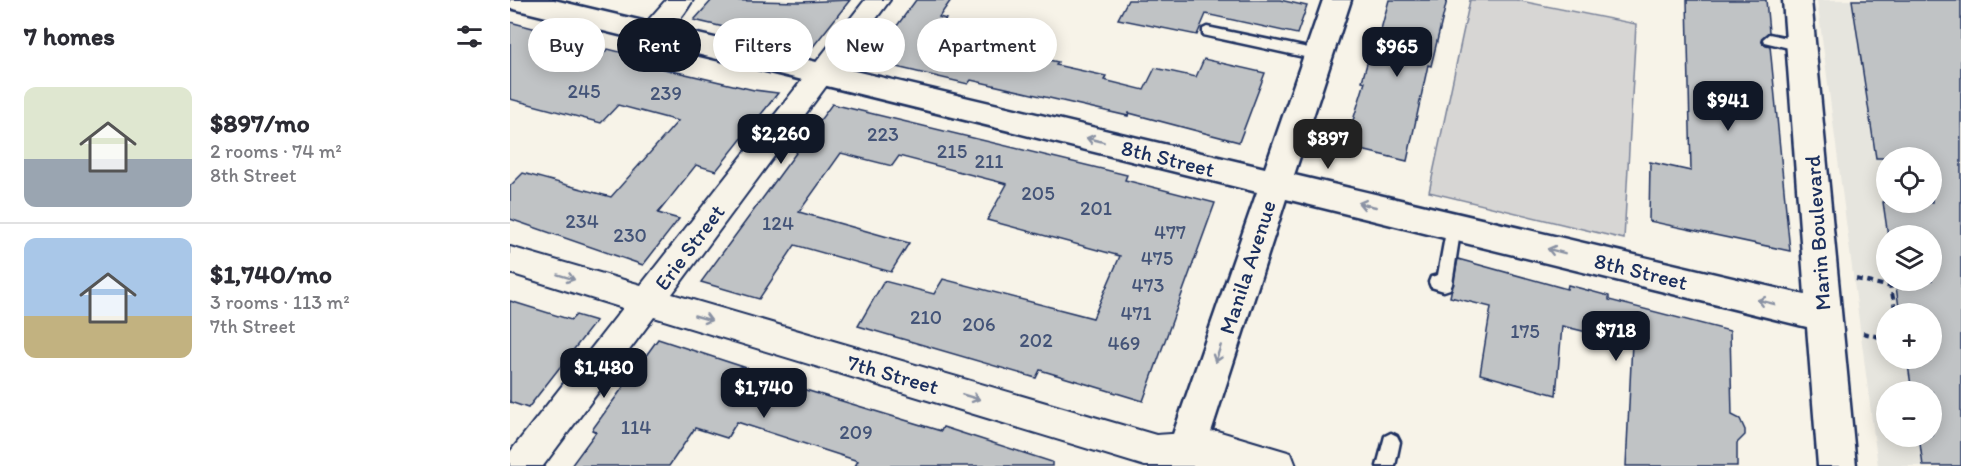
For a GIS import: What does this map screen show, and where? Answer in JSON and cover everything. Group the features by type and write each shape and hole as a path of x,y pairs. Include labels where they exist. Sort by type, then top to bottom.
{"street":[{"name":"8th Street","path":"514,0 617,25"},
{"path":"664,18 681,0"},
{"name":"Erie Street","path":"521,466 878,0"},
{"name":"Manila Avenue","path":"1184,458 1337,0"},
{"name":"Marin Boulevard","path":"1797,0 1837,466"},
{"name":"8th Street","path":"701,45 1823,315"},
{"name":"7th Street","path":"510,260 1156,452 1177,453 1184,458 1216,448 1278,466"}],"lane":[{"path":"1207,32 1318,55"},
{"path":"1769,39 1802,46"},
{"path":"1437,282 1444,284 1454,226"},
{"path":"1386,466 1391,442"}],"path":[{"path":"1856,279 1891,287 1895,303"},
{"path":"1863,333 1876,336"}],"shaded area":[{"path":"1470,0 1516,0 1636,24 1624,239 1429,192"},
{"path":"1817,0 1961,0 1961,466 1878,466"}],"building":[{"path":"712,0 799,2 850,0 836,18 825,18 825,32 813,47 813,18 713,18 713,25 701,22 701,18 696,18"},
{"path":"916,0 951,0 939,17 942,18 917,18 917,72 905,69 905,18 903,18"},
{"path":"1128,0 1280,0 1307,6 1297,34 1206,14 1197,35 1118,19"},
{"path":"1389,0 1447,0 1431,66 1428,65 1407,161 1345,146 1365,82 1362,81 1373,43 1377,44"},
{"path":"1687,0 1766,0 1769,32 1761,40 1763,44 1770,46 1790,251 1649,221 1650,162 1691,171"},
{"path":"1852,0 1961,0 1961,466 1923,466 1920,447 1942,447 1942,381 1910,381 1909,369 1942,369 1942,303 1898,303 1897,291 1942,291 1942,225 1886,225 1885,213 1942,213 1942,147 1876,147 1876,158"},
{"path":"510,22 528,27 528,72 605,72 605,52 608,49 617,51 617,72 677,72 754,90 778,93 716,171 696,165 658,213 679,219 643,265 510,219 510,186 523,173 611,197 678,121 618,105 601,123 510,99"},
{"path":"1204,59 1265,73 1239,142 1129,113 1128,116 971,80 968,84 917,72 1057,72 1057,65 1106,76 1104,80 1144,90 1155,68 1196,77"},
{"path":"832,104 1127,175 1125,180 1215,203 1143,401 1040,370 1036,378 858,326 884,281 934,294 943,279 1093,318 1120,256 987,220 1007,184 899,156 892,166 841,153 799,212 909,243 891,272 795,245 759,299 701,282"},
{"path":"1458,259 1567,289 1568,285 1609,296 1609,300 1730,331 1732,415 1740,419 1745,430 1745,435 1737,443 1737,466 1626,466 1632,343 1562,326 1556,395 1480,374 1491,307 1450,297"},
{"path":"510,301 571,320 576,315 596,321 528,408 510,402"},
{"path":"658,339 768,375 766,378 941,431 943,427 1052,462 1052,466 855,466 858,461 737,422 727,438 695,428 669,466 571,466 596,432 592,430"}]}
